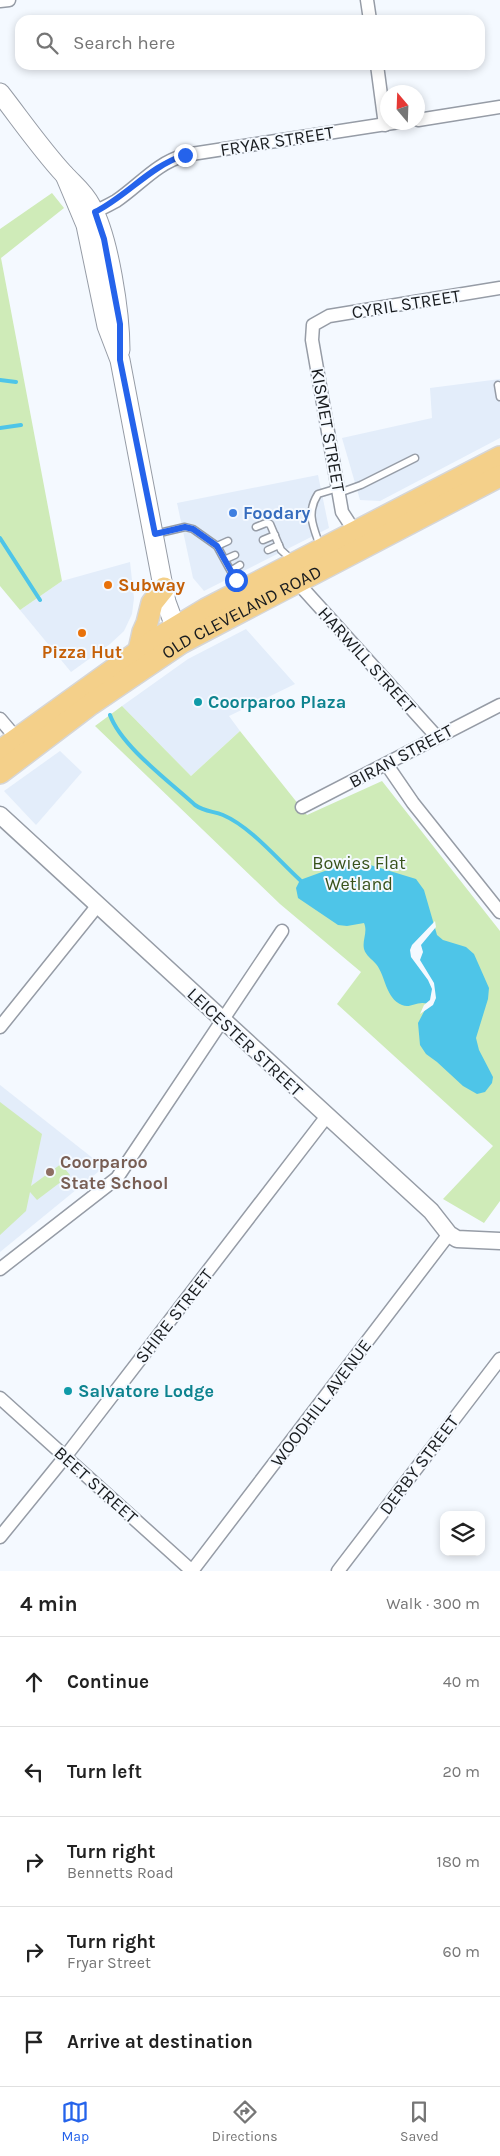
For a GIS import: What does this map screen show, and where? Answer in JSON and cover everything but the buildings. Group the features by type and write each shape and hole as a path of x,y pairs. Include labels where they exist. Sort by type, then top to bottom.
{"highway":[{"name":"OLD CLEVELAND ROAD","path":"0,773 178,636 242,591 297,572 321,550 355,532 496,473"},
{"name":"OLD CLEVELAND ROAD","path":"8,745 139,650 178,636 297,572 496,473"},
{"path":"139,650 152,603 164,588"}],"main road":[{"path":"0,93 65,175 89,214 107,326 120,360 164,588 178,636"}],"street":[{"path":"0,1 8,0"},
{"path":"367,0 369,15"},
{"path":"378,70 380,85"},
{"path":"425,119 500,107"},
{"name":"FRYAR STREET","path":"89,214 116,200 155,168 169,160 185,155 380,126"},
{"name":"CYRIL STREET","path":"313,325 329,316 500,288"},
{"name":"KISMET STREET","path":"313,325 312,340 344,516 355,532"},
{"name":"HARWILL STREET","path":"297,572 437,737"},
{"name":"BIRAN STREET","path":"302,807 387,765 500,705"},
{"path":"0,719 8,745"},
{"path":"387,765 413,803 500,912"},
{"name":"LEICESTER STREET","path":"0,815 431,1211 449,1234"},
{"path":"0,1027 98,905"},
{"path":"0,1269 117,1178 282,931"},
{"name":"SHIRE STREET","path":"0,1537 65,1457 327,1116"},
{"path":"449,1234 457,1239 500,1241"},
{"name":"WOODHILL AVENUE","path":"192,1571 449,1234"},
{"name":"DERBY STREET","path":"338,1571 500,1358"},
{"name":"BEET STREET","path":"0,1398 192,1571"}],"lane":[{"path":"498,385 500,397"},
{"path":"321,550 310,515 318,494 361,486 415,458"},
{"path":"256,527 266,523 270,524 279,545 297,572"},
{"path":"155,534 189,527 217,546 226,559 242,591"},
{"path":"263,540 275,535"},
{"path":"217,546 228,541"},
{"path":"268,550 279,545"},
{"path":"226,559 235,555"},
{"path":"232,570 240,565"}],"shaded area":[{"path":"500,379 500,438 380,501 360,500 342,438 432,418 430,388"},
{"path":"318,475 329,528 204,591 193,578 177,503"},
{"path":"130,562 134,598 132,614 124,631 110,644 71,672 20,610 62,581"},
{"path":"246,629 295,684 229,716 240,731 191,776 122,706 188,659"},
{"path":"60,751 82,772 36,825 4,791"},
{"name":"Coorparoo State School","path":"0,1085 104,1167 0,1252"}],"green space":[{"path":"52,193 64,208 1,258 62,581 20,610 0,586 0,229"},
{"name":"Bowies Flat Wetland","path":"122,706 191,776 240,731 307,815 382,781 500,931 500,1201 484,1223 443,1199 493,1146 337,1004 361,972 280,904 95,726"},
{"path":"0,1102 42,1134 31,1186 61,1164 70,1175 37,1200 30,1192 26,1211 0,1235"}],"water":[{"path":"344,864 367,864 416,879 424,890 437,935 443,940 466,947 474,954 489,988 488,999 476,1038 479,1050 493,1077 492,1083 485,1092 477,1094 463,1086 426,1054 420,1045 418,1023 428,1004 421,1003 405,1006 396,1002 392,997 379,969 365,951 364,923 347,926 338,925 298,898 296,888 300,880"}],"pier":[{"path":"435,921 436,927 421,945 423,952 420,960 434,983 436,998 433,1005 420,1014 424,1005 430,1000 432,989 428,980 411,957 410,950 412,945"}],"waterway":[{"path":"0,380 16,382"},
{"path":"0,428 21,425"},
{"path":"0,538 40,600"},
{"path":"110,715 124,739 160,775 195,805 223,815 244,827 300,880"}],"place":[{"name":"Foodary","path":"233,513"},
{"name":"Subway","path":"108,585"},
{"name":"Pizza Hut","path":"82,633"},
{"name":"Coorparoo Plaza","path":"198,702"},
{"name":"Coorparoo State School","path":"50,1172"},
{"name":"Salvatore Lodge","path":"68,1391"}],"route":[{"path":"185,155 169,160 155,168 124,195 95,212 102,230 120,324 120,360 155,534 177,528 189,527 193,529 217,546 236,580"}]}
